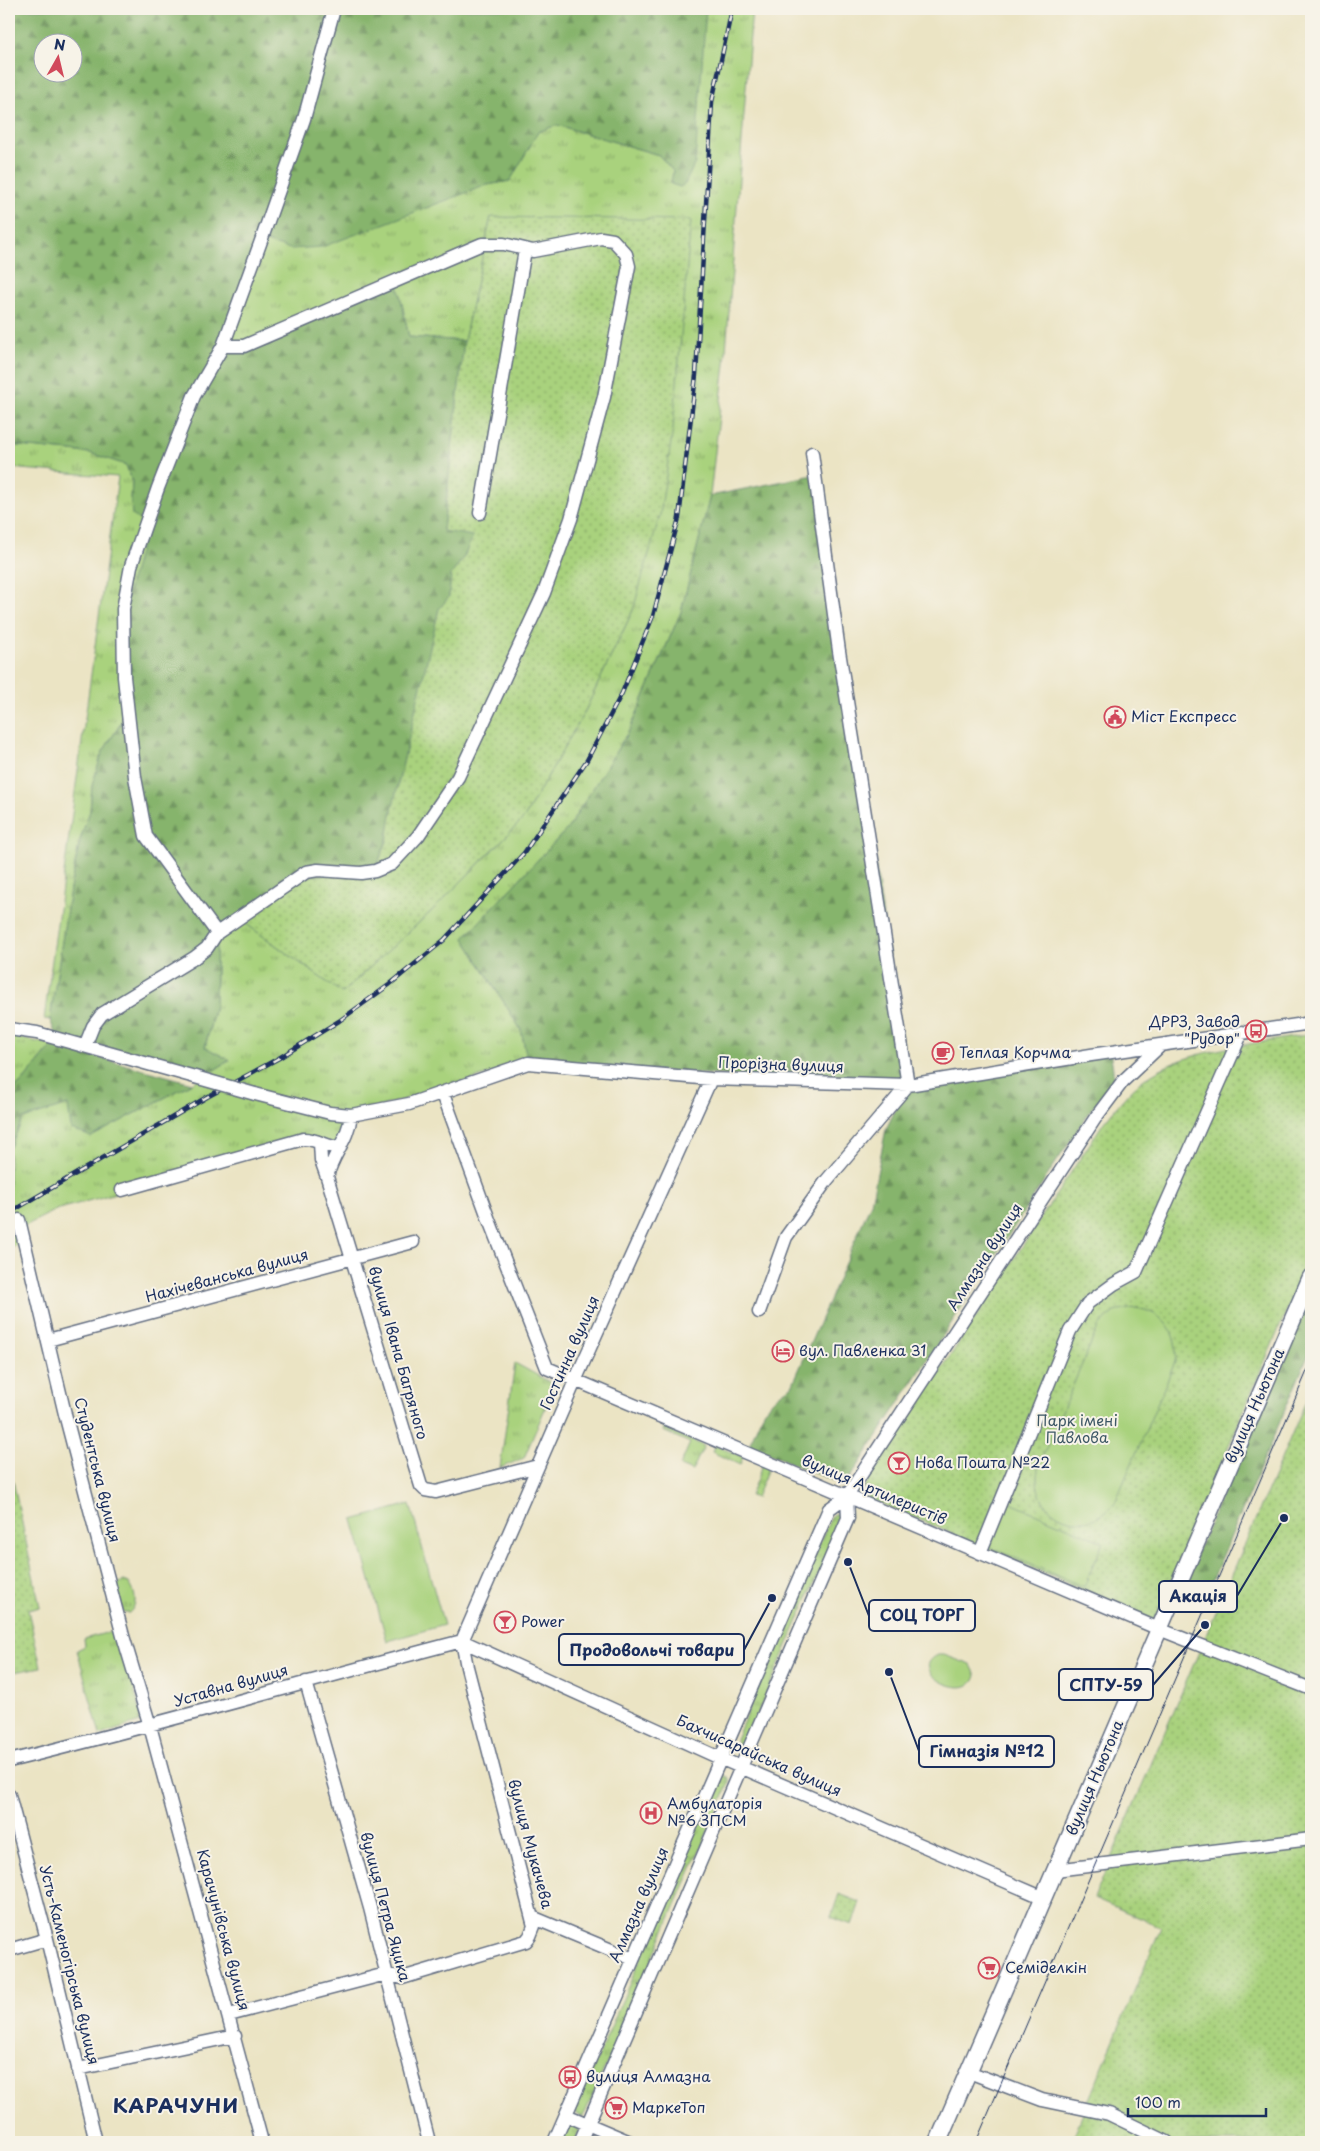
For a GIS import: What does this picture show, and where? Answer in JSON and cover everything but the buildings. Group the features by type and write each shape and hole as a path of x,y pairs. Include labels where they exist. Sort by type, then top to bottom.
{"main road":[{"name":"вулиця Ньютона","path":"938,2142 1311,1277"}],"street":[{"path":"217,933 146,836 134,768 124,677 123,618 131,566 158,488 194,396 223,346 304,120 334,9"},
{"path":"85,1046 93,1026 102,1014 194,958 207,948 217,933 272,898 296,877 306,872 318,870 361,873 375,871 392,864 418,836 458,777 544,592 571,519 604,398 629,266 626,254 613,240 601,238 533,251 504,244 482,244 244,346 223,346"},
{"path":"480,513 525,250"},
{"path":"759,1312 786,1237 827,1180 908,1085 839,652 812,453"},
{"name":"Прорізна вулиця","path":"9,1029 37,1033 330,1114 351,1114 400,1106 443,1094 528,1063 711,1079 908,1085 1242,1032 1311,1023"},
{"path":"980,1553 1070,1331 1088,1302 1136,1272 1242,1032"},
{"name":"Алмазна вулиця","path":"554,2142 829,1510 847,1496 1096,1117 1123,1081 1161,1045"},
{"name":"Гостинна вулиця","path":"462,1641 711,1079"},
{"name":"вулиця Артилеристів","path":"443,1094 489,1220 547,1368 1159,1629 1311,1689"},
{"path":"327,1177 330,1167 346,1138 351,1114"},
{"path":"122,1190 303,1139 311,1138 329,1147 340,1148"},
{"name":"вулиця Івана Багряного","path":"320,1143 327,1177 354,1260 421,1486 425,1490 436,1492 538,1466"},
{"name":"Студентська вулиця","path":"19,1220 65,1414 123,1636 150,1726"},
{"name":"Нахічеванська вулиця","path":"48,1340 354,1260 413,1242"},
{"path":"580,2142 848,1518 847,1496"},
{"name":"Уставна вулиця","path":"9,1761 150,1726 462,1641"},
{"name":"Бахчисарайська вулиця","path":"462,1641 742,1768 1044,1898"},
{"name":"вулиця Мукачева","path":"229,2015 386,1974 402,1978 526,1941 530,1936 534,1926 532,1917 467,1667 462,1641"},
{"name":"вулиця Петра Яцика","path":"306,1682 386,1974 429,2142"},
{"name":"Карачунівська вулиця","path":"150,1726 262,2142"},
{"name":"Усть-Каменогірська вулиця","path":"9,1795 47,1938 96,2142"},
{"path":"1055,1870 1311,1839"},
{"path":"532,1917 633,1959"},
{"path":"9,1950 47,1938"},
{"path":"78,2069 235,2036"},
{"path":"969,2072 1042,2100 1109,2114 1167,2142"},
{"path":"566,2115 630,2142"}],"green space":[{"path":"9,9 706,9 695,163 685,184 680,187 671,184 673,171 659,155 557,125 538,132 510,181 487,185 322,247 290,249 262,241 223,346 244,346 397,280 409,337 464,341 443,530 474,536 464,557 451,575 449,597 439,609 391,815 387,840 375,871 353,872 217,933 215,1006 205,1047 230,1060 208,1074 56,1035 50,1020 70,889 80,840 90,811 92,786 102,753 121,723 127,704 123,609 148,521 140,520 132,515 132,481 126,465 90,453 9,445"},
{"path":"706,9 752,9 725,364 710,496 681,612 630,729 568,828 464,938 521,1030 528,1063 351,1115 340,1148 311,1138 56,1210 21,1228 24,1244 9,1247 9,1149 23,1119 68,1104 91,1137 229,1061 205,1048 215,1006 217,933 238,918 342,993 436,907 524,818 585,711 633,610 491,217 464,341 409,337 397,281 244,346 223,346 261,241 510,181 538,131 557,125 659,155 673,171"},
{"path":"491,217 691,220 673,429 660,515 633,610 585,711 524,818 436,907 342,993 238,918 296,877 375,871 387,841 391,815 439,609 449,597 451,575 464,557 473,536 443,531 464,341"},
{"path":"9,445 90,453 126,465 132,481 131,501 148,521 127,704 121,723 102,753 92,786 90,811 80,840 70,889 50,1020 44,1019 118,477 9,468"},
{"path":"818,474 908,1085 1110,1052 1113,1073 1111,1086 1089,1112 856,1469 850,1477 836,1482 749,1445 760,1418 769,1404 792,1386 871,1203 886,1129 907,1086 528,1063 521,1030 464,938 568,828 630,729 681,612 710,496"},
{"name":"Парк імені Павлова","path":"1311,1034 1311,1254 1154,1620 866,1497 864,1487 1104,1122 1127,1094 1160,1069 1201,1054"},
{"path":"9,1036 53,1045 22,1082 9,1094"},
{"path":"53,1045 192,1083 91,1137 71,1129 68,1105 23,1119 9,1149 9,1094 22,1082"},
{"path":"1311,1291 1311,1349 1206,1595 1196,1595 1187,1590 1183,1584"},
{"path":"1135,1308 1154,1314 1167,1326 1175,1342 1175,1362 1114,1505 1101,1516 1087,1521 1072,1521 1059,1516 1048,1508 1041,1496 1037,1482 1039,1465 1098,1327 1114,1312"},
{"path":"515,1363 555,1385 524,1458 500,1468"},
{"path":"1311,1389 1311,2142 1071,2142 1161,1927 1094,1898"},
{"path":"664,1428 704,1446 692,1471 680,1466 690,1443 663,1431"},
{"path":"715,1445 743,1457 740,1465 712,1452"},
{"path":"764,1461 770,1463 756,1498 750,1496"},
{"path":"9,1462 40,1607 28,1610 41,1667 9,1673"},
{"path":"1006,1501 1103,1542 1084,1587 987,1546"},
{"path":"410,1504 444,1625 387,1641 353,1520"},
{"path":"835,1514 840,1515 842,1519 743,1747 738,1747 736,1739 831,1517"},
{"path":"124,1581 129,1583 135,1598 134,1606 129,1613 123,1613 117,1588 119,1583"},
{"path":"117,1630 143,1721 100,1735 77,1650 85,1646 84,1639"},
{"path":"938,1655 944,1655 971,1665 976,1675 972,1683 963,1687 953,1686 942,1682 934,1676 929,1669 930,1662"},
{"path":"722,1775 729,1778 729,1783 582,2117 574,2112 718,1779"},
{"path":"839,1894 860,1902 852,1925 831,1917"},
{"path":"571,2125 576,2126 579,2131 574,2142 561,2142 567,2129"}],"tram line":[{"path":"976,2142 1311,1362"}],"railway":[{"path":"9,1213 207,1097 279,1058 339,1021 389,985 444,940 524,853 587,760 622,693 653,616 679,518 696,375 712,102 732,9"}],"place":[{"name":"Міст Експресс","path":"1115,717"},
{"name":"ДРРЗ, Завод \"Рудор\"","path":"1256,1031"},
{"name":"Теплая Корчма","path":"943,1053"},
{"name":"вул. Павленка 31","path":"783,1351"},
{"name":"Нова Пошта №22","path":"899,1463"},
{"name":"Акація","path":"1284,1518"},
{"name":"СОЦ ТОРГ","path":"848,1562"},
{"name":"Продовольчі товари","path":"772,1598"},
{"name":"Power","path":"505,1622"},
{"name":"СПТУ-59","path":"1205,1625"},
{"name":"Гімназія №12","path":"889,1672"},
{"name":"Амбулаторія №6 ЗПСМ","path":"651,1813"},
{"name":"Семіделкін","path":"989,1968"},
{"name":"вулиця Алмазна","path":"570,2077"},
{"name":"МаркеТоп","path":"616,2108"}],"district":[{"name":"КАРАЧУНИ","path":"176,2106"}]}
